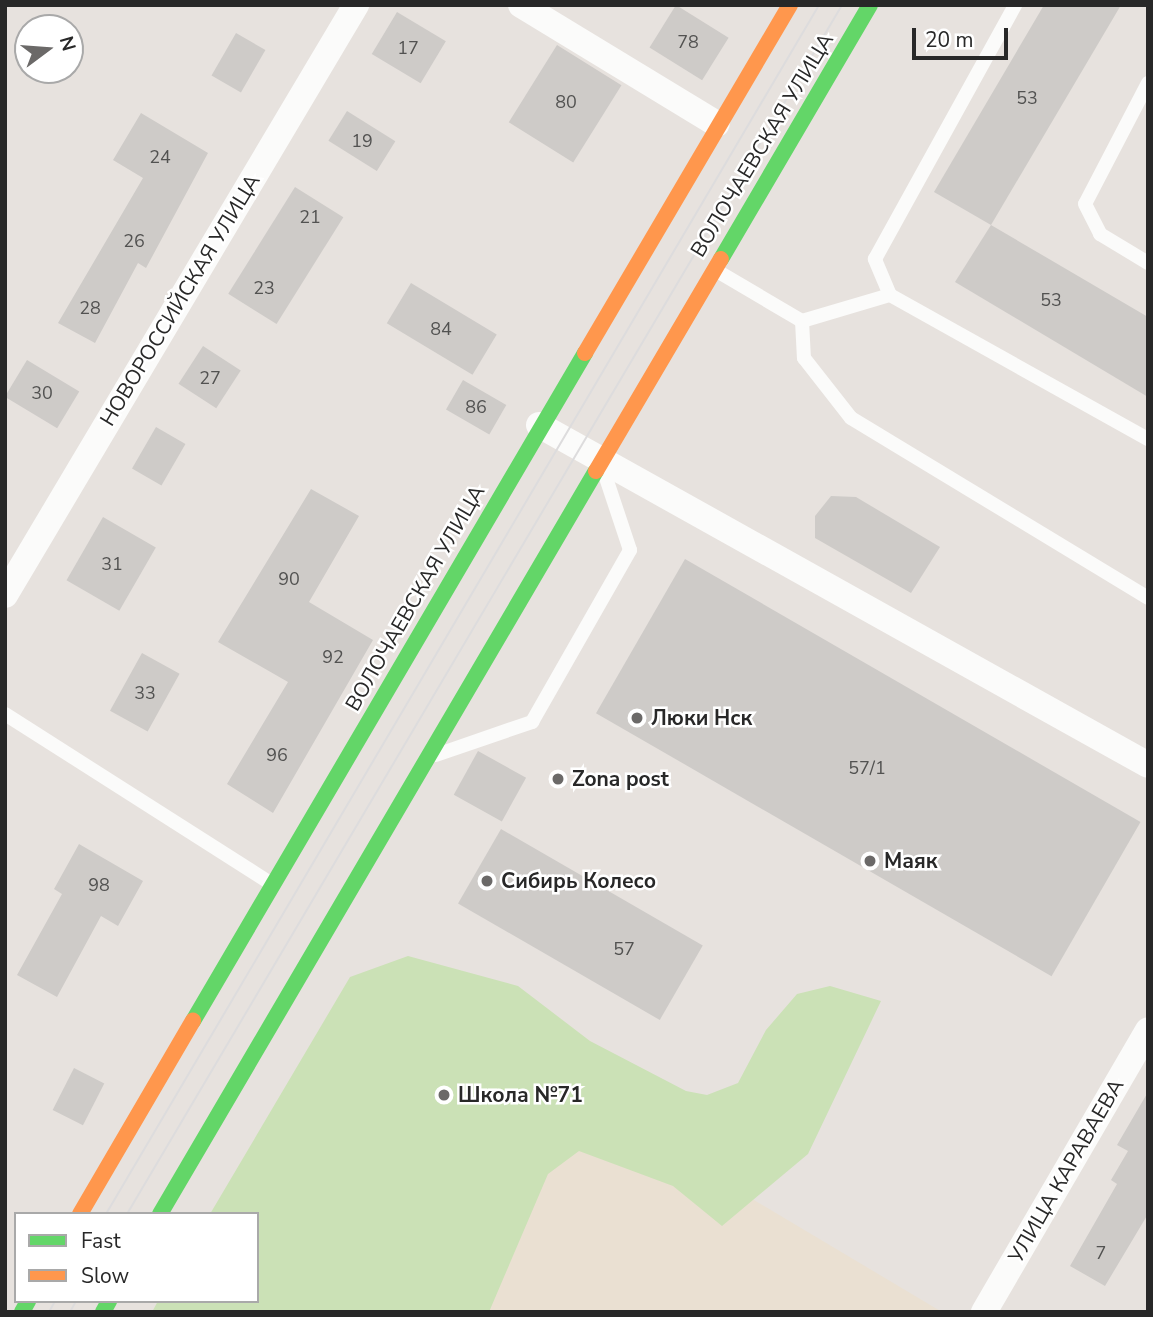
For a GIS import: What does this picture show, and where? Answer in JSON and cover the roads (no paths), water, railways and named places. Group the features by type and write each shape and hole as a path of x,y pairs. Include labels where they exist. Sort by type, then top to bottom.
{"main road":[{"name":"ВОЛОЧАЕВСКАЯ УЛИЦА","path":"81,1212 539,425 790,5"},
{"name":"ВОЛОЧАЕВСКАЯ УЛИЦА","path":"161,1212 600,459 870,5"}],"street":[{"name":"НОВОРОССИЙСКАЯ УЛИЦА","path":"5,595 356,5"},
{"path":"521,5 718,124"},
{"path":"539,425 1148,765"},
{"name":"УЛИЦА КАРАВАЕВА","path":"984,1312 1148,1030"}],"lane":[{"path":"1015,5 875,258 890,295 1148,439"},
{"path":"1148,83 1084,204 1100,234 1148,263"},
{"path":"713,268 802,321 890,295"},
{"path":"802,321 804,358 851,418 1148,598"},
{"path":"428,757 488,742 531,722 631,550 600,459"},
{"path":"5,714 273,885"}],"tram line":[{"path":"107,1212 819,5"},
{"path":"128,1212 842,5"},
{"path":"49,1312 54,1303"},
{"path":"70,1312 75,1303"}],"place":[{"name":"Люки Нск","path":"637,718"},
{"name":"Zona post","path":"558,779"},
{"name":"Маяк","path":"870,861"},
{"name":"Сибирь Колесо","path":"487,881"},
{"name":"Школа №71","path":"444,1095"}]}
